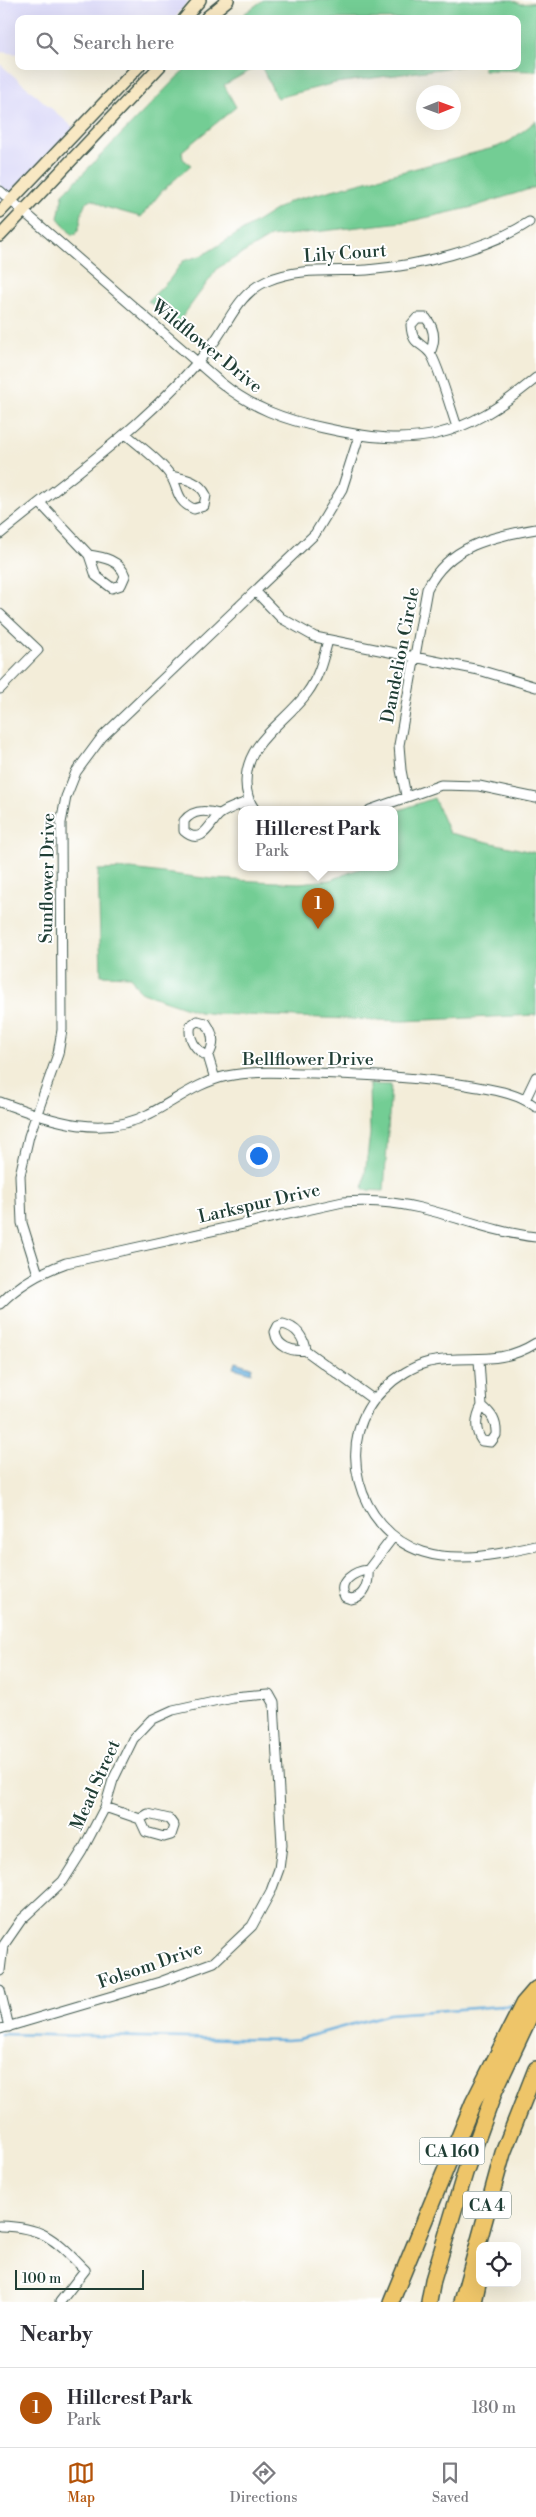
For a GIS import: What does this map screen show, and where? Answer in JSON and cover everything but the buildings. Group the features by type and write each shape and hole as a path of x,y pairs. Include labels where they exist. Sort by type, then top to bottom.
{"highway":[{"name":"CA 160","path":"391,2302 473,2103 522,2004 536,1989"},
{"name":"CA 4","path":"429,2302 433,2280 465,2174 495,2090 536,2003"},
{"name":"CA 4","path":"462,2302 488,2202 519,2110 536,2069"},
{"name":"CA 160","path":"487,2242 515,2147 519,2110"},
{"path":"474,2302 477,2287"}],"main road":[{"path":"187,15 200,0"},
{"path":"208,15 219,0"},
{"path":"210,15 228,0"},
{"path":"0,212 136,70"},
{"path":"0,236 156,70"}],"street":[{"name":"Wildflower Drive","path":"0,191 236,395 253,405 290,420 360,436 389,439 416,438 457,427 494,411 536,378"},
{"name":"Lily Court","path":"0,534 40,504 145,417 212,344 242,298 264,282 293,273 376,269 425,260 501,238 530,222"},
{"path":"430,353 457,427"},
{"path":"126,434 171,476"},
{"name":"Sunflower Drive","path":"38,1274 23,1225 19,1188 23,1157 58,1054 62,1030 60,844 63,810 69,787 80,764 102,737 256,592 323,523 347,477 360,436"},
{"path":"40,504 89,556"},
{"name":"Dandelion Circle","path":"406,796 399,744 428,589 437,572 447,560 456,554 479,543 536,529"},
{"path":"256,592 290,624 304,632 328,640 478,670 536,687"},
{"path":"0,614 38,650 0,689"},
{"path":"252,806 249,801 246,783 250,758 263,738 310,689 320,670 328,640"},
{"path":"380,806 432,787 460,784 488,787 536,798"},
{"path":"219,814 249,801"},
{"path":"208,1056 215,1079"},
{"name":"Bellflower Drive","path":"0,1102 63,1123 88,1127 116,1125 148,1115 215,1079 259,1073 402,1076 494,1090 525,1100 536,1107"},
{"path":"525,1100 536,1077"},
{"name":"Larkspur Drive","path":"0,1304 17,1288 38,1274 82,1259 343,1202 382,1202 419,1207 518,1235 536,1237"},
{"path":"536,1342 510,1355 479,1360 429,1362 399,1376 374,1400 360,1430 356,1450 357,1472 367,1505 393,1537 423,1552 456,1557 536,1546"},
{"path":"305,1350 374,1400"},
{"path":"479,1360 482,1406"},
{"path":"368,1570 393,1537"},
{"name":"Mead Street","path":"0,1972 3,1946 21,1920 63,1881 82,1852 105,1807 113,1780 133,1739 151,1720 173,1710 232,1697 269,1694 274,1703"},
{"name":"Folsom Drive","path":"4,2028 160,1982 214,1962 252,1926 271,1891 279,1869 282,1845 274,1703"},
{"path":"105,1807 140,1819"},
{"path":"0,1990 4,2028"},
{"path":"0,2226 38,2231 57,2242 85,2270 60,2302"}],"shaded area":[{"path":"0,0 189,0 177,15 15,15 15,54 0,52"},
{"path":"0,64 74,128 0,203"}],"green space":[{"path":"263,0 512,0 521,4 536,2 536,71 484,70 521,70 521,15 242,15"},
{"path":"184,70 251,70 224,85 236,107 182,151 183,159 191,165 162,191 141,217 105,207 94,200 88,200 83,208 78,230 76,234 72,235 58,218 63,194"},
{"path":"263,70 432,70 335,83 277,98"},
{"path":"536,121 536,187 473,207 411,221 270,237 218,268 177,324 148,301 170,279 183,261 203,255 290,201 497,147 510,141"},
{"path":"434,798 449,833 536,853 536,1015 403,1021 216,1014 199,1012 140,992 130,976 101,975 98,870 131,869 212,879 299,883 330,880 353,871 398,871 398,811"},
{"path":"369,1084 391,1085 384,1191 363,1190 370,1134"}],"water":[{"path":"236,1362 252,1367 251,1373 234,1368"}],"waterway":[{"path":"0,2034 287,2040 299,2039 389,2014 517,2005"}],"place":[{"name":"Hillcrest Park","path":"318,929"}]}
